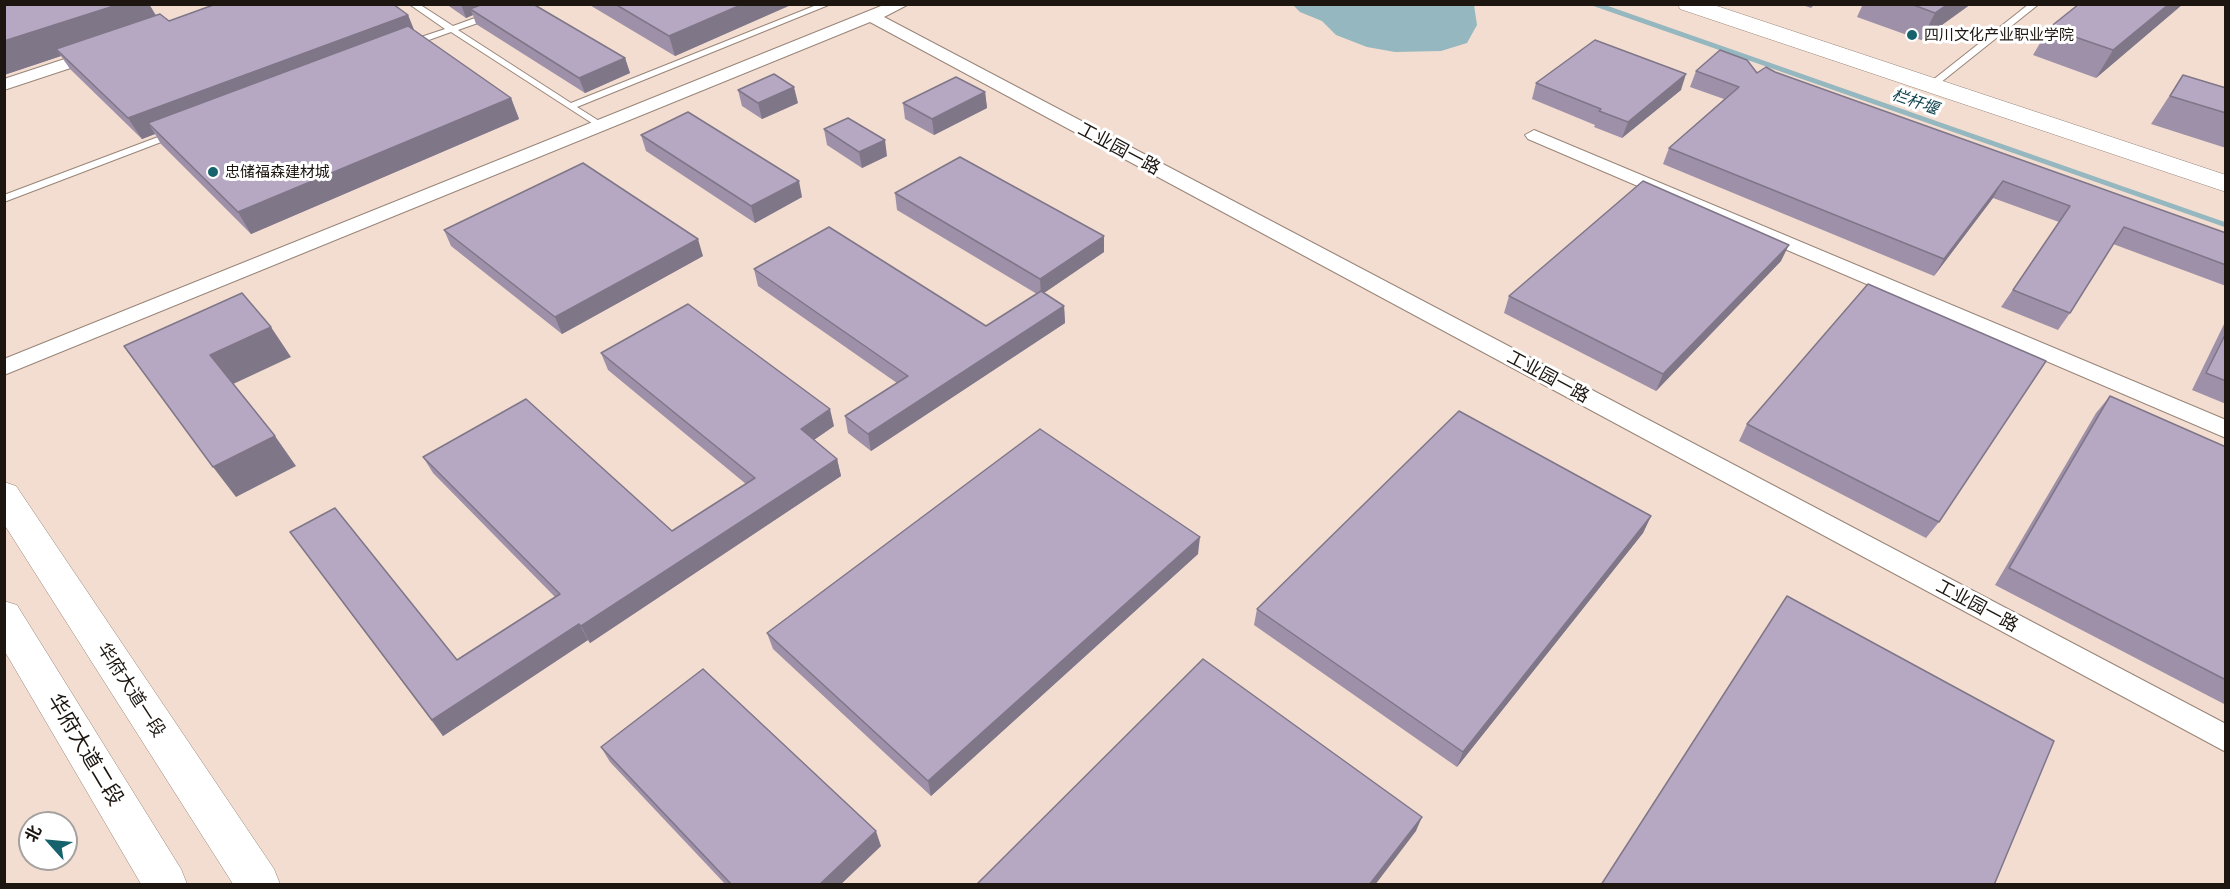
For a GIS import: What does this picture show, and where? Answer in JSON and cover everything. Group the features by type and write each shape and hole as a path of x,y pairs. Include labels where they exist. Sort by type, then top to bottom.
{"main road":[{"path":"1688,4 2226,184"},
{"name":"华府大道一段","path":"4,495 258,885"},
{"name":"华府大道二段","path":"4,616 165,885"}],"street":[{"path":"4,368 901,4"},
{"name":"工业园一路","path":"871,16 2226,739"},
{"path":"4,85 106,50"},
{"path":"1534,135 2226,430"}],"lane":[{"path":"414,4 601,126"},
{"path":"571,106 827,4"},
{"path":"1932,85 2035,4"},
{"path":"406,45 502,11"},
{"path":"4,199 183,130"}],"water":[{"path":"1293,5 1474,5 1477,25 1467,43 1441,51 1395,52 1367,47 1336,35 1322,21 1300,12"}],"building":[{"path":"4,4 120,4 4,41"},
{"path":"216,4 393,4 408,15 128,118 56,49 160,14 169,21"},
{"path":"483,4 533,4 625,58 579,78 470,9"},
{"path":"615,4 743,4 669,36"},
{"path":"1911,4 1948,4 1935,13"},
{"path":"2079,4 2169,4 2113,50 2049,28"},
{"path":"408,26 511,98 238,212 148,123"},
{"path":"1595,40 1686,74 1628,122 1536,83"},
{"path":"1720,50 1747,60 1757,73 1766,67 2226,233 2226,265 2124,227 2070,313 2013,290 2070,206 2003,181 1944,259 1669,148 1739,87 1696,71"},
{"path":"774,74 794,87 758,103 738,90"},
{"path":"2183,75 2226,88 2226,113 2170,96"},
{"path":"956,77 985,92 932,119 903,103"},
{"path":"688,112 799,181 751,206 641,135"},
{"path":"848,118 885,140 859,152 824,129"},
{"path":"960,157 1104,236 1040,279 895,193"},
{"path":"583,163 698,239 555,317 444,230"},
{"path":"1643,181 1789,245 1663,374 1509,296"},
{"path":"829,227 986,326 1041,291 1064,306 868,434 845,416 908,376 754,269"},
{"path":"1868,284 2046,361 1939,522 1747,424"},
{"path":"242,293 271,327 210,355 275,436 213,467 124,346"},
{"path":"688,304 830,409 801,429 837,459 432,720 290,532 335,508 457,660 560,594 423,457 526,399 672,531 755,478 601,353"},
{"path":"2226,333 2226,381 2206,373"},
{"path":"2110,396 2226,447 2226,680 2009,568"},
{"path":"1459,411 1651,516 1463,752 1257,609"},
{"path":"1040,429 1200,537 928,781 767,633"},
{"path":"1787,596 2054,741 1994,885 1601,885"},
{"path":"1203,659 1422,817 1369,885 976,885"},
{"path":"703,669 876,831 819,885 732,885 601,747"}],"waterway":[{"name":"栏杆堰","path":"1595,4 2226,225"}],"place":[{"name":"四川文化产业职业学院","path":"1912,35"},
{"name":"忠储福森建材城","path":"213,172"}]}
